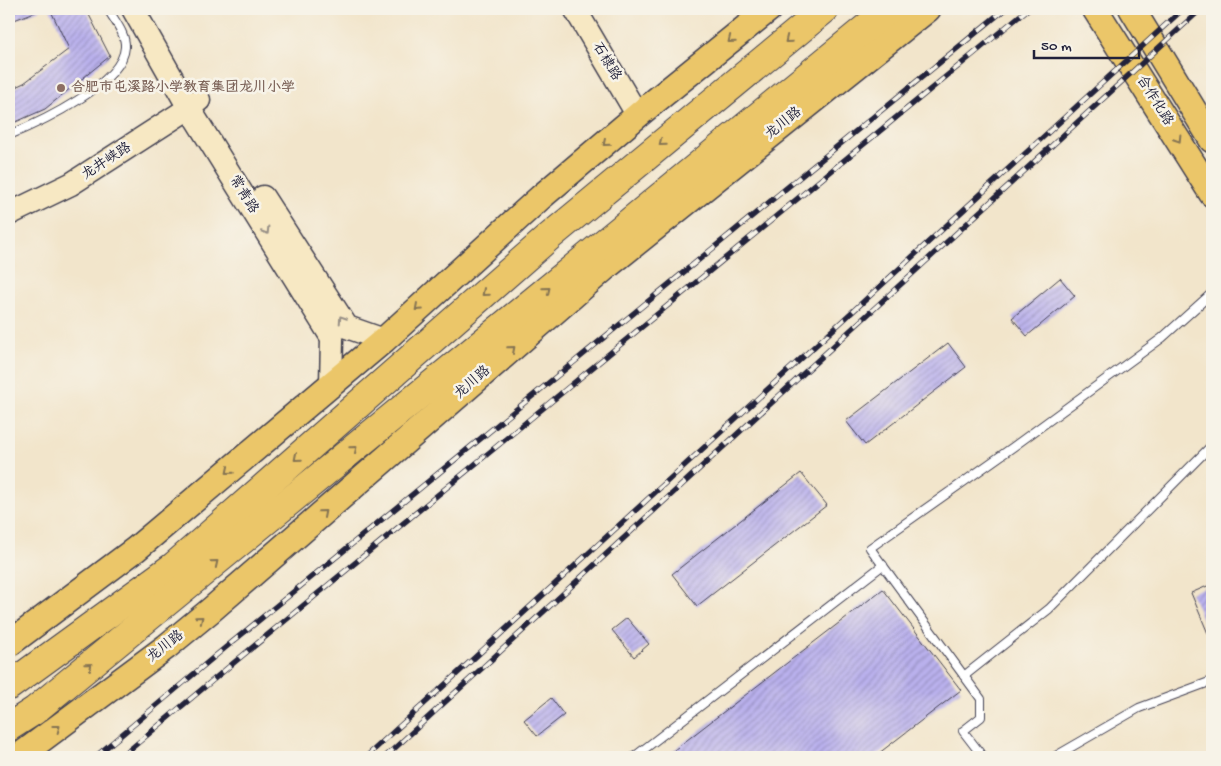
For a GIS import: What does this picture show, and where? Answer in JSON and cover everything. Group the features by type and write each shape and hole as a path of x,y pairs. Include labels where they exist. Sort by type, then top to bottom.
{"highway":[{"path":"9,686 174,566 549,236 825,9"},
{"name":"龙川路","path":"9,728 50,698 889,9"}],"main road":[{"path":"9,644 136,549 384,340 541,197 769,9"},
{"name":"龙川路","path":"18,757 166,647 212,610 606,268 928,9"},
{"name":"合作化路","path":"1095,9 1212,194"},
{"name":"合作化路","path":"1132,9 1212,140"}],"street":[{"name":"常青路","path":"134,9 191,98 347,328 384,340"},
{"name":"常青路","path":"150,9 191,98 332,338 331,385"},
{"name":"石棣路","path":"574,9 641,113"},
{"name":"石棣路","path":"585,9 641,113"},
{"name":"龙井峡路","path":"9,203 66,175 191,98"},
{"name":"龙井峡路","path":"9,214 71,184 191,98"}],"lane":[{"path":"9,136 64,110 98,85 117,67 124,56 125,42 108,9"},
{"path":"983,757 964,730 981,717 981,699 870,548 1162,338 1212,294"},
{"path":"964,676 1049,609 1212,444"},
{"path":"634,757 883,565"},
{"path":"1054,757 1139,708 1212,681"}],"building":[{"path":"9,9 40,9 40,10 9,22"},
{"path":"50,9 86,9 110,56 45,109 9,125 9,90 24,83 69,49"},
{"path":"1060,278 1075,296 1027,336 1012,318"},
{"path":"948,343 966,367 865,445 846,421"},
{"path":"801,473 827,505 697,606 672,574"},
{"path":"1212,584 1212,643 1191,593"},
{"path":"883,589 961,690 874,757 665,757"},
{"path":"627,618 649,644 634,657 612,630"},
{"path":"551,698 564,715 537,736 524,720"}],"railway":[{"path":"95,757 214,657 1005,9"},
{"path":"121,757 1028,9"},
{"path":"366,757 1183,9"},
{"path":"385,757 1201,9"}],"place":[{"name":"合肥市屯溪路小学教育集团龙川小学","path":"61,88"}]}
